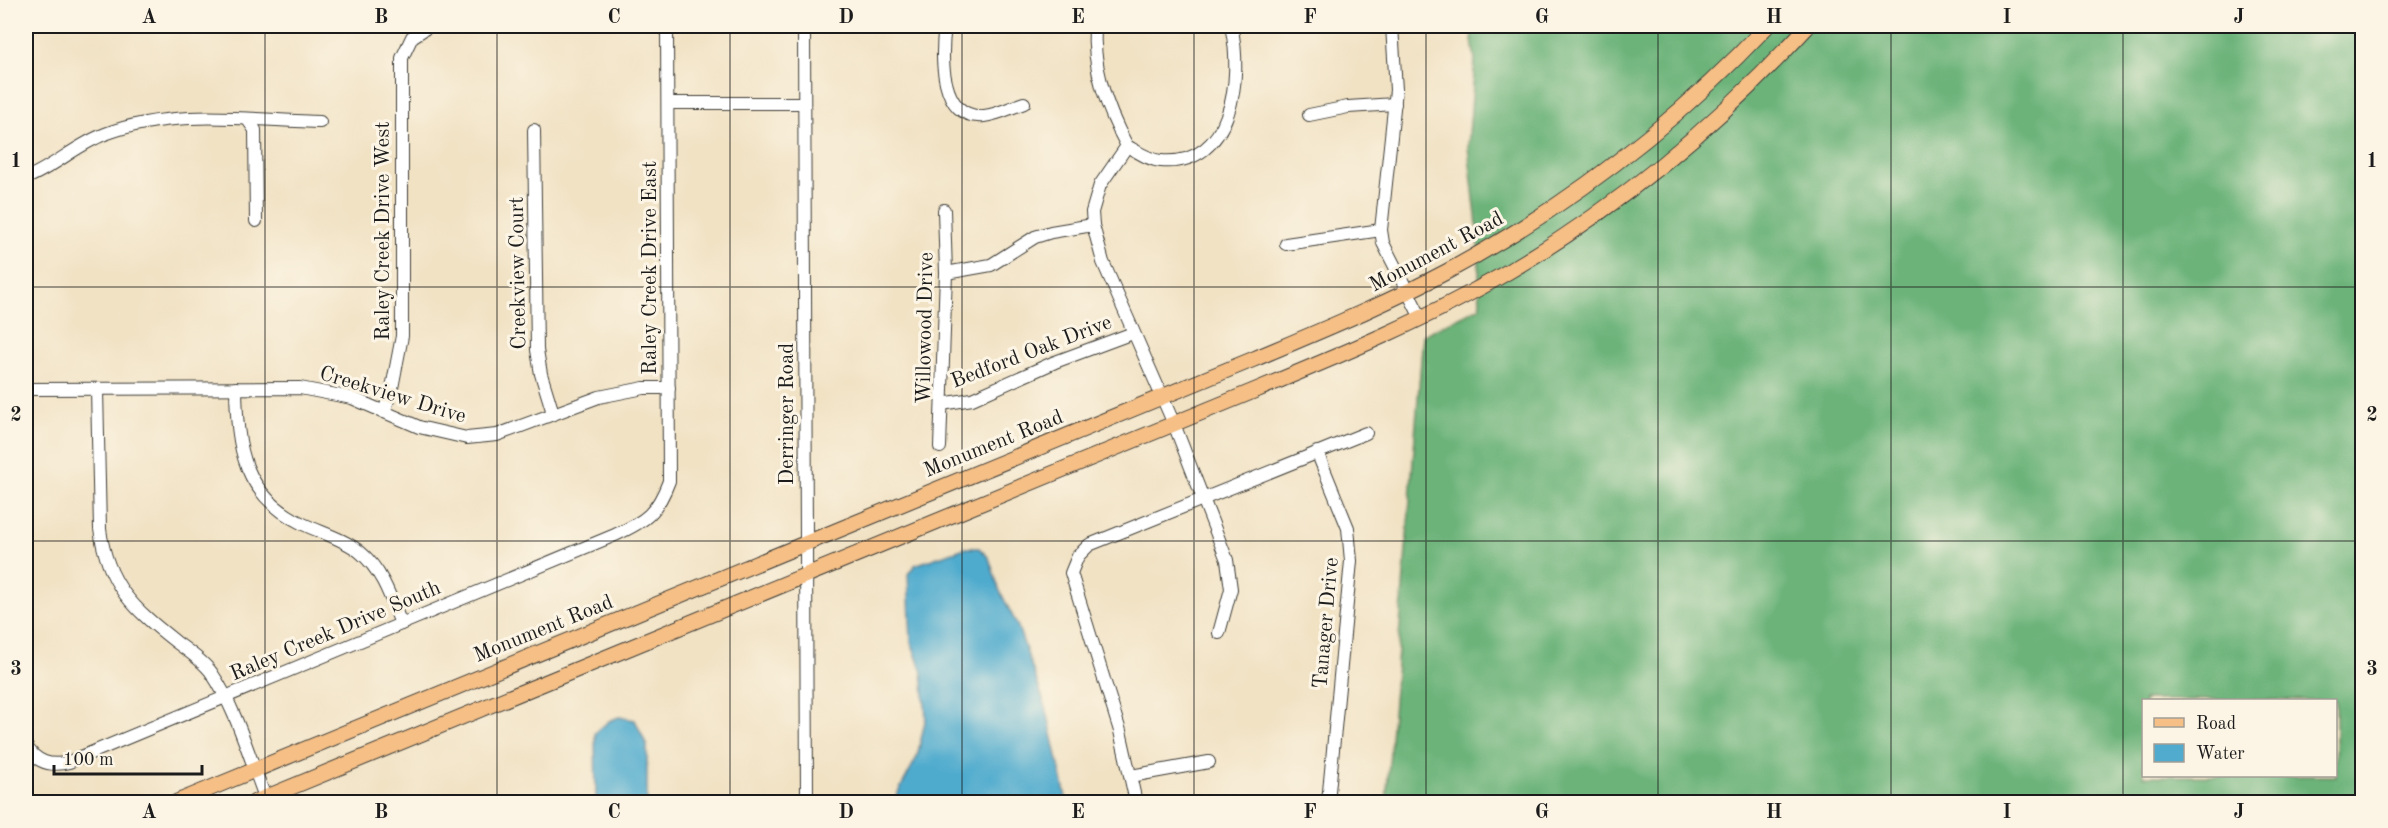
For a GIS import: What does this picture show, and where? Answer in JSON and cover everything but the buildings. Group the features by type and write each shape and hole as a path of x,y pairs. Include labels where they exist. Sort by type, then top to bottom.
{"main road":[{"name":"Monument Road","path":"177,802 1162,397 1362,314 1408,292 1503,240 1612,166 1687,104 1767,26"},
{"path":"262,801 1368,344 1421,318 1512,270 1620,196 1723,112 1808,26"}],"street":[{"name":"Raley Creek Drive West","path":"384,412 392,388 402,336 402,58 412,37 429,26"},
{"name":"Raley Creek Drive East","path":"658,507 669,481 667,26"},
{"name":"Derringer Road","path":"804,26 807,802"},
{"path":"945,26 945,79 948,94 954,104 963,112 982,117 1024,103"},
{"path":"1095,26 1094,43 1101,87 1127,146 1157,160 1182,159 1195,154 1205,148 1220,131 1236,84 1237,59 1231,26"},
{"path":"1392,26 1397,69 1381,230 1383,243 1421,318"},
{"path":"668,103 804,103"},
{"path":"1309,115 1348,107 1395,104"},
{"path":"26,178 81,144 131,126 158,120 320,122"},
{"path":"248,120 255,130 256,221"},
{"name":"Creekview Court","path":"534,130 537,350 541,374 554,413"},
{"path":"1127,146 1100,184 1092,212 1092,225 1103,262 1174,424 1230,574 1228,604 1219,633"},
{"name":"Willowood Drive","path":"940,447 946,273 944,210"},
{"path":"946,273 992,265 1035,237 1092,225"},
{"path":"1286,244 1381,230"},
{"name":"Bedford Oak Drive","path":"942,404 972,399 1055,362 1133,333"},
{"path":"97,388 100,529 103,550 111,573 125,597 142,615 210,671 225,697 254,770 262,801"},
{"path":"236,388 238,441 249,472 268,501 292,519 348,544 362,553 382,578 401,624"},
{"name":"Creekview Drive","path":"26,389 320,390 352,398 419,427 467,438 497,435 599,396 644,388 669,388"},
{"path":"1136,802 1109,695 1071,573 1078,556 1089,545 1366,433"},
{"name":"Tanager Drive","path":"1317,452 1348,528 1351,561 1328,802"},
{"name":"Raley Creek Drive South","path":"26,746 40,761 57,765 69,762 615,535 637,525 658,507"},
{"path":"1131,776 1209,762"}],"green space":[{"path":"1470,26 2362,26 2362,802 1386,802 1423,335 1480,307 1478,233 1468,147 1475,60"}],"water":[{"path":"965,548 979,548 989,558 999,589 1018,627 1047,711 1067,802 893,802 917,757 926,717 922,672 911,641 908,574 915,565"},
{"path":"619,717 635,720 647,746 647,802 596,802 595,733 609,721"}]}
